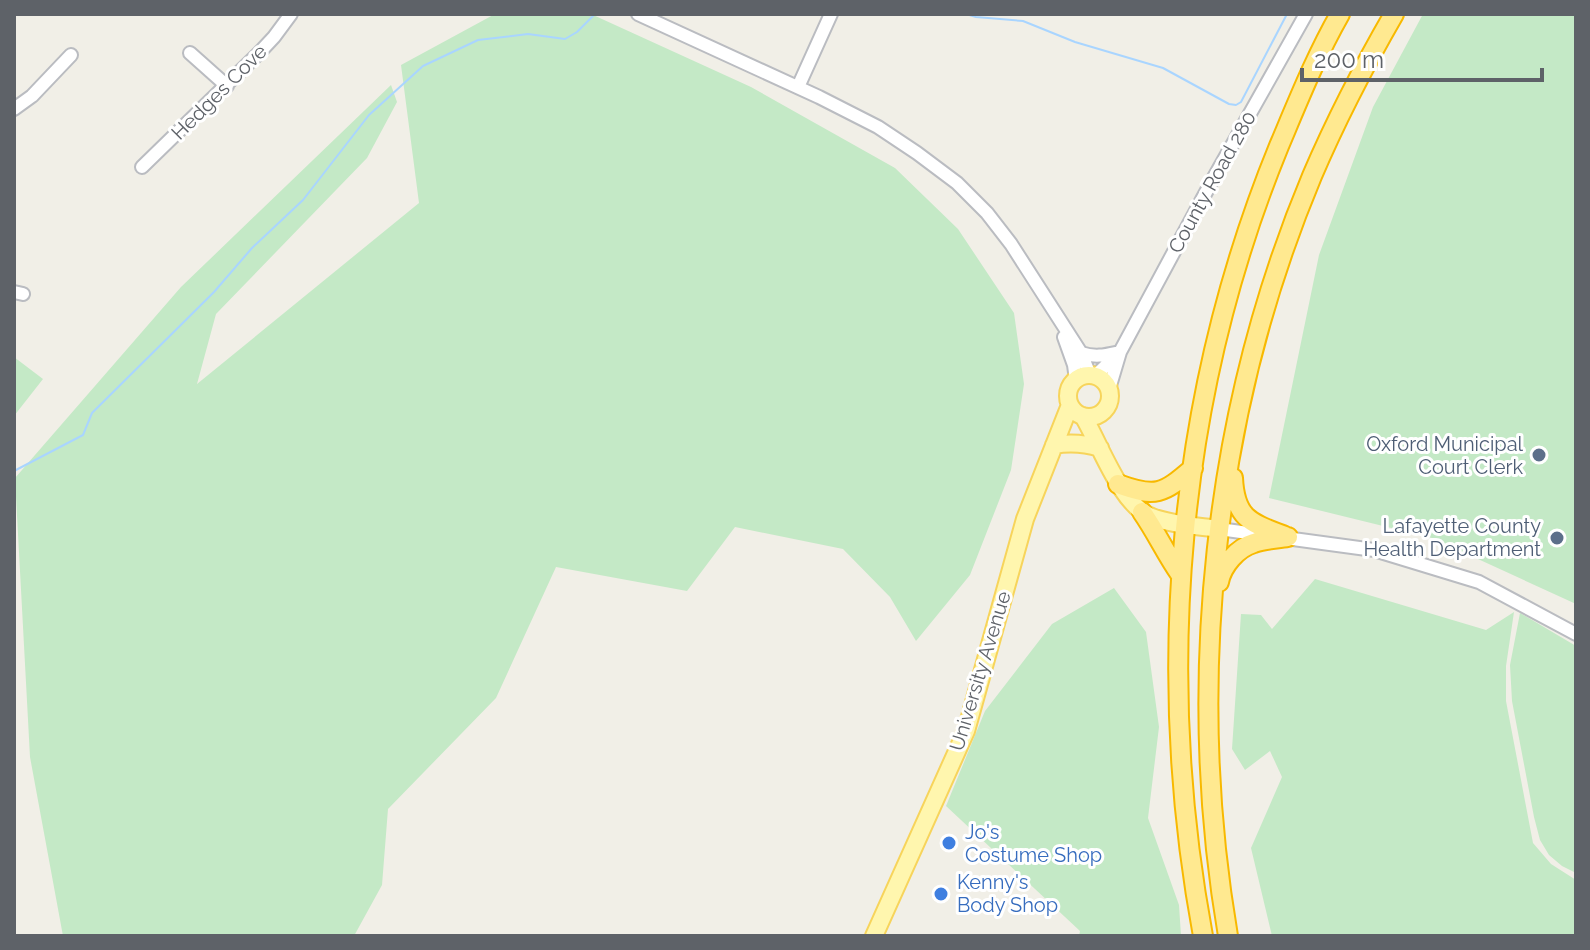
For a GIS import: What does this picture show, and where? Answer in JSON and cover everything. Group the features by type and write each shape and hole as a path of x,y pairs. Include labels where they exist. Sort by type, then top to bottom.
{"highway":[{"path":"1203,936 1185,819 1178,733 1177,649 1184,525 1203,399 1244,242 1264,182 1301,93 1340,14"},
{"path":"1228,936 1213,824 1208,675 1219,529 1231,452 1252,357 1280,263 1307,191 1359,75 1394,14"},
{"path":"1231,452 1234,494 1240,511 1253,524 1288,537"},
{"path":"1114,475 1138,492 1162,491 1193,468"},
{"path":"1142,512 1180,574"},
{"path":"1211,627 1221,575 1227,563 1252,543 1288,537"}],"main road":[{"path":"1078,412 1090,417 1102,412 1109,402 1109,389 1101,379 1087,377 1069,391 1078,412 1114,475 1142,512 1153,518 1184,525 1219,529"},
{"name":"University Avenue","path":"874,936 966,731 1025,519 1054,445 1078,412"},
{"path":"1102,412 1114,475"},
{"path":"1054,445 1070,442 1100,448"}],"street":[{"name":"Hedges Cove","path":"142,167 227,86 274,37 291,14"},
{"path":"638,14 878,127 957,183 987,213 1050,302 1081,353 1087,377"},
{"path":"798,87 831,14"},
{"name":"County Road 280","path":"1120,352 1306,14"},
{"path":"190,53 227,86"},
{"path":"14,109 32,96 71,55"},
{"path":"1060,322 1074,365 1087,377"},
{"path":"1081,353 1091,357 1120,352"},
{"path":"1087,377 1120,352"},
{"path":"1109,389 1120,352"},
{"path":"1219,529 1374,550 1479,582 1576,634"}],"green space":[{"path":"495,14 591,14 751,87 895,168 958,229 1014,313 1024,384 1011,470 970,575 916,641 890,597 843,549 735,527 687,591 556,567 496,698 388,809 382,885 354,936 63,936 30,757 15,478 181,287 391,85 397,102 367,158 216,314 197,384 419,203 401,65"},
{"path":"1423,14 1576,14 1576,604 1432,538 1269,498 1319,255 1373,107"},
{"path":"14,357 43,379 14,416"},
{"path":"1315,579 1486,630 1514,612 1506,666 1506,701 1533,843 1551,864 1576,880 1576,936 1272,936 1251,848 1282,777 1270,751 1245,770 1232,749 1241,614 1261,615 1272,629"},
{"path":"1114,588 1146,632 1159,727 1148,818 1179,905 1181,936 1079,936 1080,931 946,806 985,711 1052,624"},
{"path":"1520,613 1576,646 1576,873 1549,855 1540,840 1534,817 1512,701 1510,665"}],"waterway":[{"path":"14,471 83,435 92,413 214,292 252,248 303,200 369,115 423,66 478,40 528,34 565,39 595,14"},
{"path":"966,14 1023,21 1075,42 1163,68 1236,105 1241,102 1287,14"}],"place":[{"name":"Oxford Municipal Court Clerk","path":"1539,455"},
{"name":"Lafayette County Health Department","path":"1557,538"},
{"name":"Jo's Costume Shop","path":"949,843"},
{"name":"Kenny's Body Shop","path":"941,894"}]}
